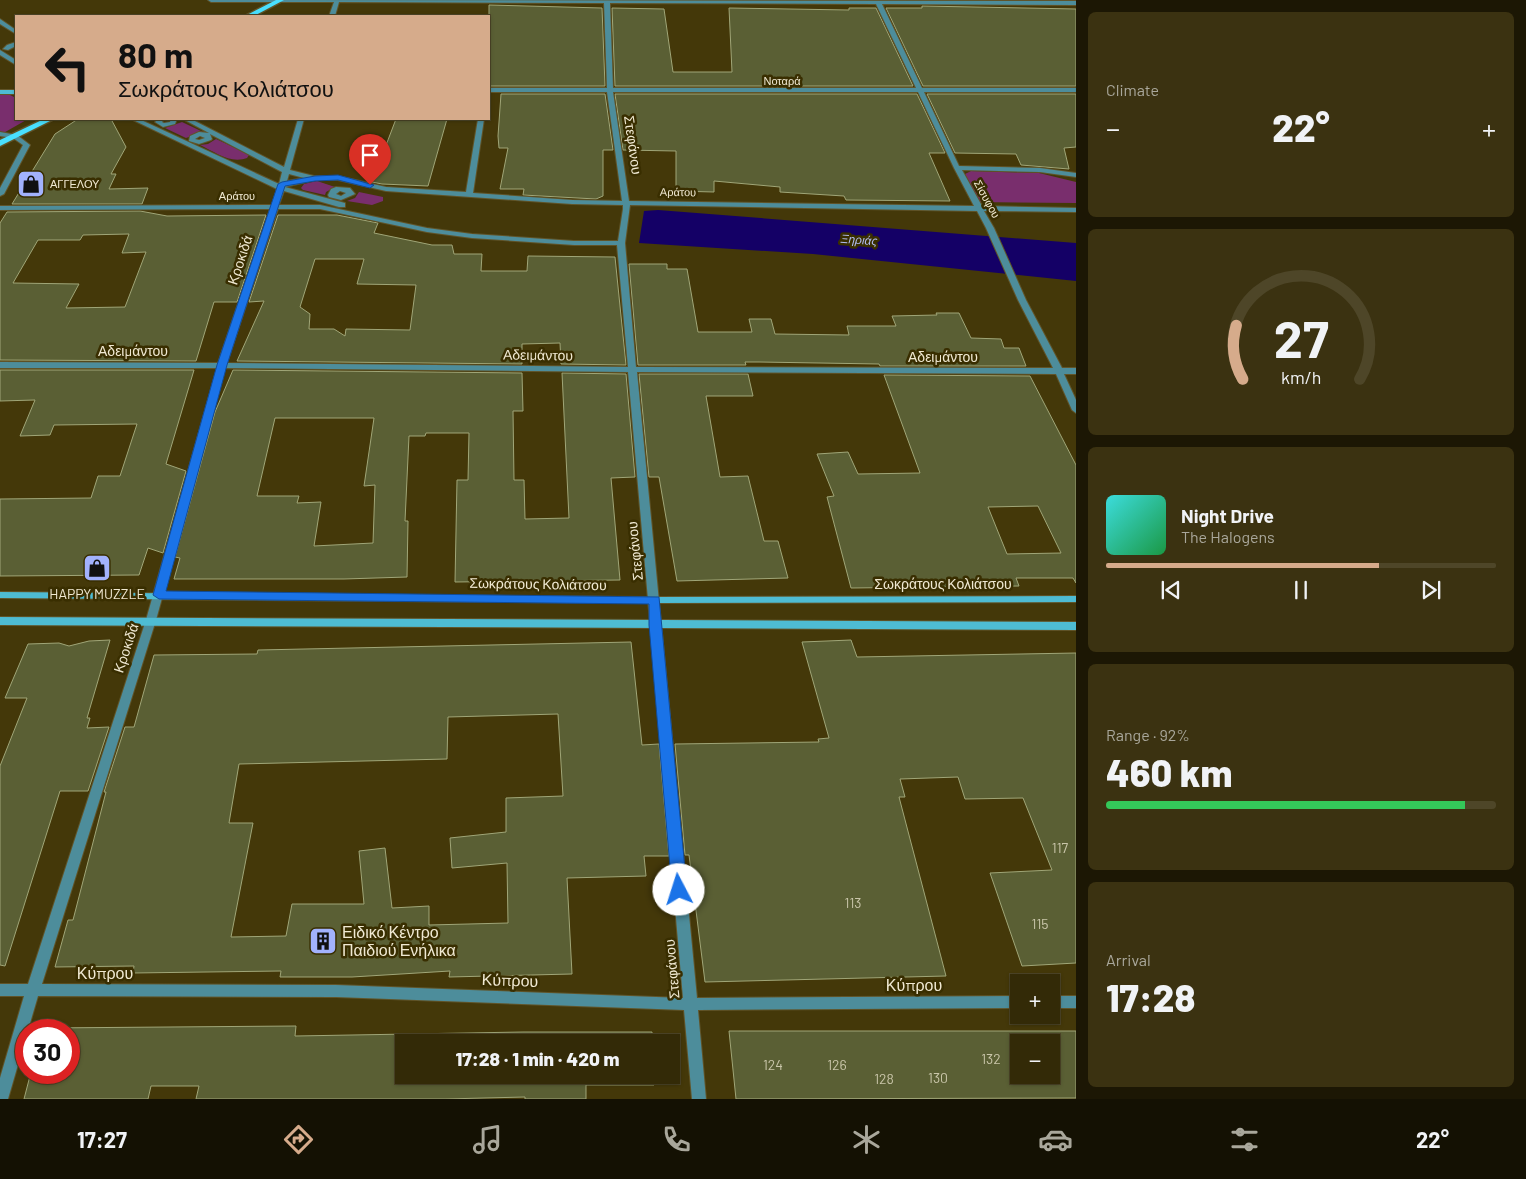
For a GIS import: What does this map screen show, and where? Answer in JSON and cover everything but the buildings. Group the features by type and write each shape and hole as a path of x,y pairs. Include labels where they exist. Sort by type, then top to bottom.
{"main road":[{"path":"251,15 281,0"},
{"path":"0,144 48,120"}],"street":[{"path":"210,0 878,1 1076,4"},
{"path":"332,15 337,0"},
{"name":"Στεφάνου","path":"607,1 610,91 626,206 621,243 699,1099"},
{"name":"Σίσυφου","path":"878,1 957,168 990,228 1022,300 1059,371 1076,410"},
{"path":"1,22 15,31"},
{"path":"2,51 7,46 15,44"},
{"path":"2,51 15,50"},
{"path":"2,51 15,61"},
{"name":"Νοταρά","path":"490,90 1076,90"},
{"path":"0,92 15,92"},
{"path":"136,120 184,144 281,186 353,208 362,216"},
{"path":"149,126 160,121 171,124 175,122 174,120"},
{"path":"188,120 211,134 286,171 348,188"},
{"name":"Κροκιδά","path":"1,1099 33,990 159,595 222,365 286,171 301,120"},
{"path":"469,195 481,120"},
{"path":"0,134 15,136 27,145 0,194"},
{"path":"184,144 192,141 192,137 196,135 211,134"},
{"path":"957,168 1040,170 1076,175"},
{"name":"Αράτου","path":"281,186 315,178 338,178 386,189 626,206 1076,210"},
{"path":"327,201 335,197 332,194 334,191 348,188 386,189"},
{"name":"Αράτου","path":"0,208 320,207 427,230 472,236 574,243 621,243"},
{"name":"Αδειμάντου","path":"0,365 1076,371"},
{"name":"Σωκράτους Κολιάτσου","path":"0,595 655,600 1076,599"},
{"path":"0,621 151,620 655,625 1076,626"},
{"name":"Κύπρου","path":"0,990 336,991 690,1004 1010,1002"},
{"path":"1060,1002 1076,1002"}],"shaded area":[{"path":"0,94 8,94 15,98 15,120 26,120 0,135"},
{"path":"182,122 203,132 186,138 165,128"},
{"path":"216,139 249,155 247,158 241,159 229,158 200,145 208,144"},
{"path":"971,171 1039,173 1076,182 1076,203 976,202 965,174"},
{"path":"317,181 335,187 326,192 325,195 301,188 304,184"},
{"path":"359,192 383,197 383,201 372,205 347,201 355,198"}],"water":[{"name":"Ξηριάς","path":"658,210 1076,243 1076,281 813,254 639,243 644,211"}],"place":[{"name":"ΑΓΓΕΛΟΥ","path":"31,184"},
{"name":"HAPPY MUZZLE","path":"97,568"},
{"name":"Ειδικό Κέντρο Παιδιού Ενήλικα","path":"323,941"}],"route":[{"path":"370,185 338,178 315,178 302,182 282,184 222,365 159,595 655,600 655,625 679,890"}]}
